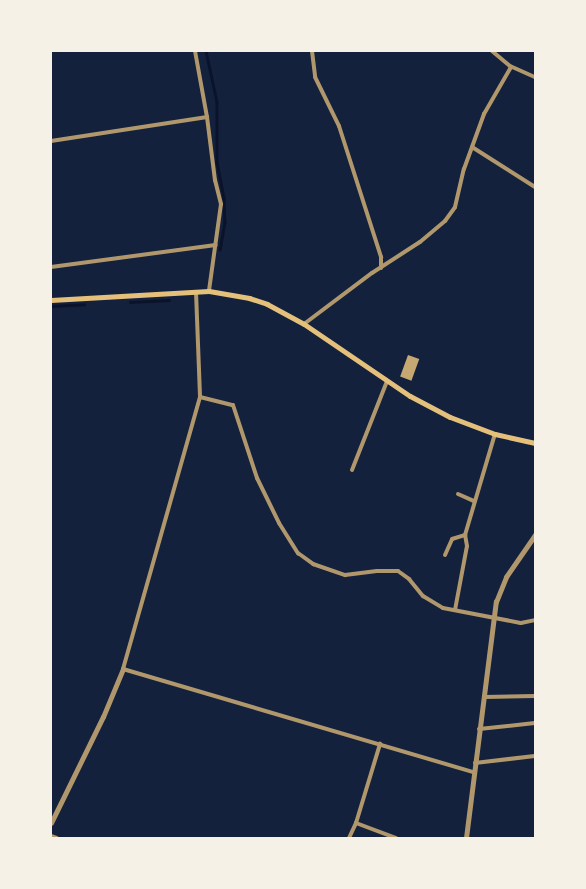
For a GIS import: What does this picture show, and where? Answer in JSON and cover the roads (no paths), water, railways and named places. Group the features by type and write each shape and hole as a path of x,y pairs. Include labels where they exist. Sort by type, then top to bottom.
{"main road":[{"path":"51,300 209,291 249,298 268,304 304,324 387,381 450,417 495,434 535,443"}],"street":[{"path":"195,51 207,117 215,180 221,204 209,291"},
{"path":"312,51 315,77 342,133 381,257 381,268"},
{"path":"492,51 511,67 535,77"},
{"path":"304,324 420,242 451,213 458,198 464,169 487,107 511,67"},
{"path":"51,141 207,117"},
{"path":"472,147 535,187"},
{"path":"51,267 216,245"},
{"path":"51,823 103,717 123,670 200,397 196,292"},
{"path":"352,470 387,381"},
{"path":"200,397 233,405 257,478 279,523 302,556 313,564 340,574 398,571 409,579 423,596 443,608 522,623 535,620"},
{"path":"455,610 467,546 465,535 495,434"},
{"path":"458,494 474,501"},
{"path":"445,555 455,536 465,535"},
{"path":"466,838 496,602 506,577 535,535"},
{"path":"123,670 474,772"},
{"path":"484,697 535,696"},
{"path":"479,729 535,723"},
{"path":"349,838 356,823 380,744"},
{"path":"475,763 535,756"},
{"path":"356,823 396,838"},
{"path":"51,836 57,838"}],"waterway":[{"path":"206,51 217,102 217,162 224,198 225,222 220,250"},
{"path":"130,302 169,300"},
{"path":"51,306 84,304"}]}
